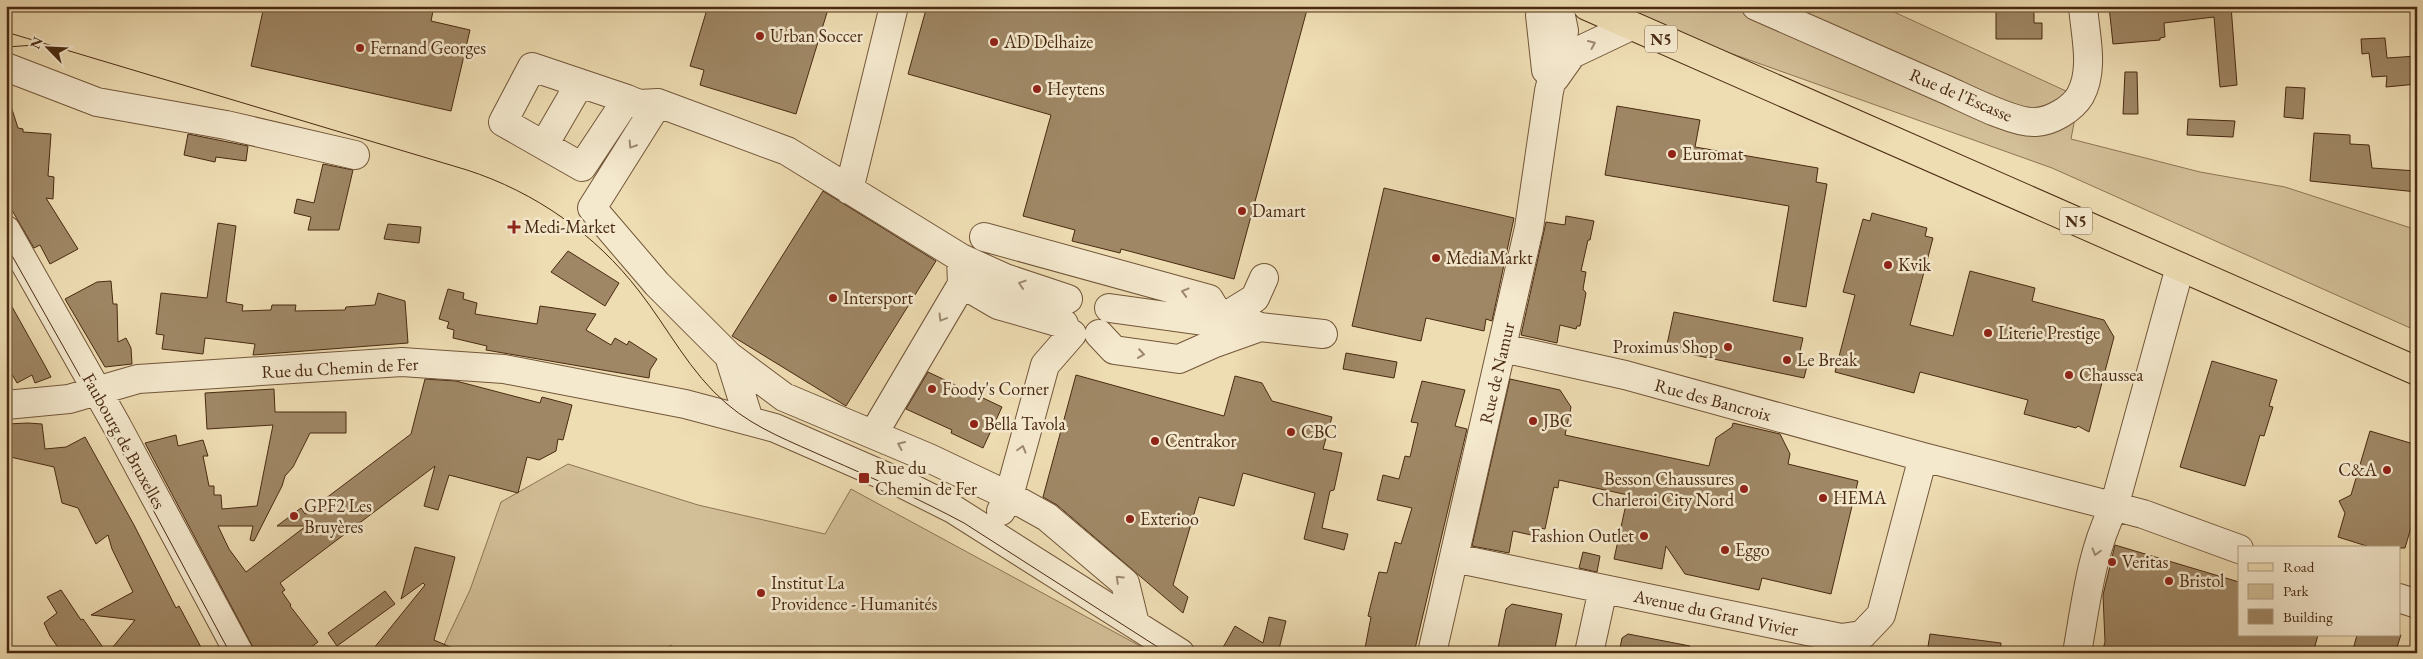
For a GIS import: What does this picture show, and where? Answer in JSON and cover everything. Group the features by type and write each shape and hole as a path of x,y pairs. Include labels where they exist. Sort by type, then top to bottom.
{"main road":[{"name":"N5","path":"1587,6 2417,371"}],"street":[{"path":"848,190 894,6"},
{"path":"1546,6 1540,15 1548,91"},
{"name":"Rue de Namur","path":"1432,653 1503,348 1535,196 1548,91 1564,30 1559,6"},
{"name":"Rue de l'Escasse","path":"1756,6 1973,102 2016,119 2036,122 2062,113 2076,101 2084,86 2088,65 2083,6"},
{"name":"Rue de Namur","path":"1548,91 1572,54 1631,26"},
{"path":"6,67 97,102 226,125 355,155"},
{"path":"627,99 582,167 503,122 532,67 627,99 639,104 658,103 787,151 848,190 961,271 998,305 1068,319 1088,338 1100,334 1108,323 1109,308 1102,296 1088,291 1081,291 1068,319 1045,365 1009,496 991,531"},
{"path":"544,145 580,84"},
{"path":"658,103 592,208 657,284 729,356 784,397 874,433 1009,496 1047,517 1125,583 1135,624"},
{"name":"Faubourg de Bruxelles","path":"6,230 220,653"},
{"path":"984,237 1209,299 1221,319"},
{"name":"Faubourg de Bruxelles","path":"6,263 89,393 239,653"},
{"path":"2078,653 2094,557 2102,531 2114,507 2180,267"},
{"path":"874,433 961,271"},
{"path":"1221,319 1256,298 1264,278"},
{"path":"1109,308 1203,321 1221,319 1244,320 1260,327 1323,334"},
{"path":"1100,334 1114,350 1180,359 1215,343 1260,327"},
{"name":"Rue des Bancroix","path":"1503,348 1625,375 1923,457"},
{"path":"729,356 750,420"},
{"name":"Rue du Chemin de Fer","path":"6,404 52,401 138,379 402,362 504,369 685,404 775,428 903,484 991,531 1180,653"},
{"path":"1872,653 1872,625 1881,615 1923,457 2144,514 2238,549"},
{"name":"Avenue du Grand Vivier","path":"1454,558 1841,638 1862,635 1872,625"},
{"path":"1589,653 1603,589"},
{"path":"2400,598 2417,604"}],"green space":[{"path":"1598,6 1881,6 2079,97 2071,139 2200,172 2285,187 2417,230 2417,331 2052,168"},
{"name":"Institut La Providence - Humanités","path":"568,464 698,505 825,534 851,489 1153,653 676,653 671,645 658,653 440,653 470,590 501,502"}],"building":[{"name":"Fernand Georges","path":"264,6 434,6 431,21 470,30 451,111 251,66"},
{"name":"Urban Soccer","path":"708,6 829,6 796,114 700,85 704,70 690,66"},
{"path":"927,6 1308,6 1234,279 1121,249 1120,253 1072,241 1075,230 1023,216 1051,115 908,74"},
{"path":"1996,6 2034,6 2034,23 2042,23 2042,39 1996,39"},
{"path":"2109,6 2231,6 2237,85 2220,87 2214,17 2164,23 2165,37 2160,38 2160,40 2113,44"},
{"path":"2385,38 2387,58 2417,56 2417,84 2386,87 2387,76 2372,77 2369,53 2362,54 2361,39"},
{"path":"2125,72 2137,72 2138,114 2123,114"},
{"path":"2286,87 2305,88 2303,119 2284,117"},
{"path":"6,100 9,100 18,128 23,129 23,132 51,134 48,176 54,177 53,199 46,198 78,249 50,264 40,245 34,248 6,200"},
{"name":"Euromat","path":"1617,106 1700,120 1695,147 1818,168 1816,182 1827,184 1806,307 1773,301 1789,206 1605,175"},
{"path":"2188,119 2235,121 2233,137 2187,135"},
{"path":"2314,133 2350,135 2350,144 2369,145 2372,168 2417,171 2417,192 2310,181"},
{"path":"188,134 248,146 246,161 216,157 215,162 184,155"},
{"path":"323,164 353,170 339,230 308,230 311,217 294,213 297,199 314,203"},
{"name":"MediaMarkt","path":"1384,188 1514,218 1492,321 1486,319 1484,331 1426,318 1421,341 1352,326"},
{"name":"Intersport","path":"823,191 936,261 846,406 732,336"},
{"path":"1872,213 1927,228 1925,236 1933,238 1910,325 1953,336 1970,271 2035,288 2032,301 2104,320 2114,337 2089,432 2078,426 2076,428 2024,414 2028,400 1920,372 1914,393 1835,372 1855,295 1843,292 1863,219 1870,221"},
{"path":"1566,216 1594,221 1581,271 1586,272 1583,289 1586,293 1580,326 1577,326 1576,329 1560,325 1557,343 1521,335 1546,222 1565,225"},
{"path":"218,223 236,226 226,302 243,305 242,311 271,310 272,305 296,305 295,311 345,310 346,307 375,305 378,293 405,301 408,343 253,355 255,344 205,338 203,354 162,349 164,335 156,334 161,293 207,298"},
{"path":"388,224 421,227 419,243 384,239"},
{"path":"568,251 619,283 605,306 551,272"},
{"path":"111,281 113,304 117,304 118,342 126,338 131,348 132,364 105,367 65,299 97,282"},
{"path":"448,289 464,293 463,299 477,303 475,314 537,324 540,306 596,314 586,330 611,345 615,338 627,345 629,341 657,359 650,370 649,378 486,350 487,346 453,338 454,330 447,328 449,322 439,319"},
{"path":"6,296 51,377 35,383 32,375 17,383 9,369 6,363"},
{"path":"1674,312 1803,338 1798,360 1808,362 1804,378 1666,349"},
{"path":"1346,353 1397,362 1394,378 1343,369"},
{"path":"2212,361 2277,380 2269,406 2273,407 2264,436 2260,435 2245,486 2180,467"},
{"path":"928,372 1002,407 983,448 951,433 952,430 906,409"},
{"path":"1076,375 1224,416 1235,376 1262,383 1272,401 1332,417 1323,449 1342,453 1334,490 1330,491 1322,528 1348,534 1344,550 1304,539 1315,493 1243,473 1234,506 1199,497 1173,585 1188,597 1183,613 1057,505 1043,497"},
{"path":"425,379 456,381 540,403 542,397 572,405 563,440 558,439 556,451 539,460 527,457 518,493 449,475 438,510 424,506 435,466 280,583 285,590 282,592 290,606 318,642 303,653 256,653 145,443 176,435 178,446 203,440 208,456 203,456 209,486 214,486 214,495 221,495 222,509 257,506 273,425 207,429 205,393 274,389 275,412 346,412 346,433 310,433 293,467 285,476 282,486 254,541 250,540 253,526 218,526 229,549 246,572 306,526 277,526 301,508 305,514 411,434"},
{"path":"1510,379 1560,390 1571,407 1565,435 1709,466 1716,438 1732,427 1733,423 1780,434 1790,454 1788,464 1858,481 1831,594 1762,578 1759,590 1685,574 1666,546 1662,569 1614,559 1628,495 1559,480 1558,488 1554,487 1545,529 1533,527 1531,535 1513,531 1509,553 1472,546"},
{"path":"1422,381 1465,390 1455,426 1467,429 1414,653 1382,653 1365,648 1371,617 1368,616 1379,572 1387,573 1395,542 1401,544 1412,508 1377,500 1383,475 1399,479 1405,456 1410,457 1418,423 1411,422"},
{"path":"6,424 42,424 45,449 66,447 85,437 134,525 176,608 179,606 204,653 108,653 135,620 91,615 133,592 112,549 108,535 96,544 78,508 62,503 54,467 6,456"},
{"name":"C&A","path":"2370,431 2417,445 2417,507 2405,548 2400,548 2400,546 2367,546 2338,537 2345,513 2339,501 2351,495"},
{"path":"2115,545 2238,582 2238,636 2318,636 2313,653 2102,653 2105,642 2103,595"},
{"path":"415,547 455,557 434,640 464,653 370,653 425,585 423,583 401,599"},
{"path":"1583,552 1600,556 1597,572 1579,568"},
{"path":"61,590 81,620 83,619 107,653 62,653 50,636 44,623 57,613 47,597"},
{"path":"385,591 395,604 337,646 328,633"},
{"path":"1512,604 1562,614 1554,653 1497,653 1506,609"},
{"path":"1269,617 1286,621 1278,653 1220,653 1235,626 1263,643"},
{"path":"1628,634 1690,646 1689,653 1619,653 1622,638"},
{"path":"1930,634 2001,643 2000,653 1927,653"},
{"path":"2401,635 2395,653 2352,653 2357,636"}],"tram line":[{"path":"6,32 467,170 516,190 562,217 583,233 622,270 650,305 680,350 702,378 714,392 738,413 775,434 896,489 964,523 1167,653"},
{"path":"6,47 36,45"},
{"path":"6,245 107,424 230,653"}],"place":[{"name":"Urban Soccer","path":"760,36"},
{"name":"AD Delhaize","path":"994,42"},
{"name":"Fernand Georges","path":"360,48"},
{"name":"Heytens","path":"1037,89"},
{"name":"Euromat","path":"1672,154"},
{"name":"Damart","path":"1242,211"},
{"name":"Medi-Market","path":"514,227"},
{"name":"MediaMarkt","path":"1436,258"},
{"name":"Kvik","path":"1888,265"},
{"name":"Intersport","path":"833,298"},
{"name":"Literie Prestige","path":"1988,333"},
{"name":"Proximus Shop","path":"1728,347"},
{"name":"Le Break","path":"1787,360"},
{"name":"Chaussea","path":"2069,375"},
{"name":"Foody's Corner","path":"932,389"},
{"name":"JBC","path":"1533,421"},
{"name":"Bella Tavola","path":"974,424"},
{"name":"CBC","path":"1291,432"},
{"name":"Centrakor","path":"1155,441"},
{"name":"C&A","path":"2387,470"},
{"name":"Rue du Chemin de Fer","path":"864,478"},
{"name":"Besson Chaussures Charleroi City Nord","path":"1744,489"},
{"name":"HEMA","path":"1823,498"},
{"name":"GPF2 Les Bruyères","path":"294,516"},
{"name":"Exterioo","path":"1130,519"},
{"name":"Fashion Outlet","path":"1644,536"},
{"name":"Eggo","path":"1725,550"},
{"name":"Veritas","path":"2112,562"},
{"name":"Bristol","path":"2169,581"},
{"name":"Institut La Providence - Humanités","path":"761,593"}]}
